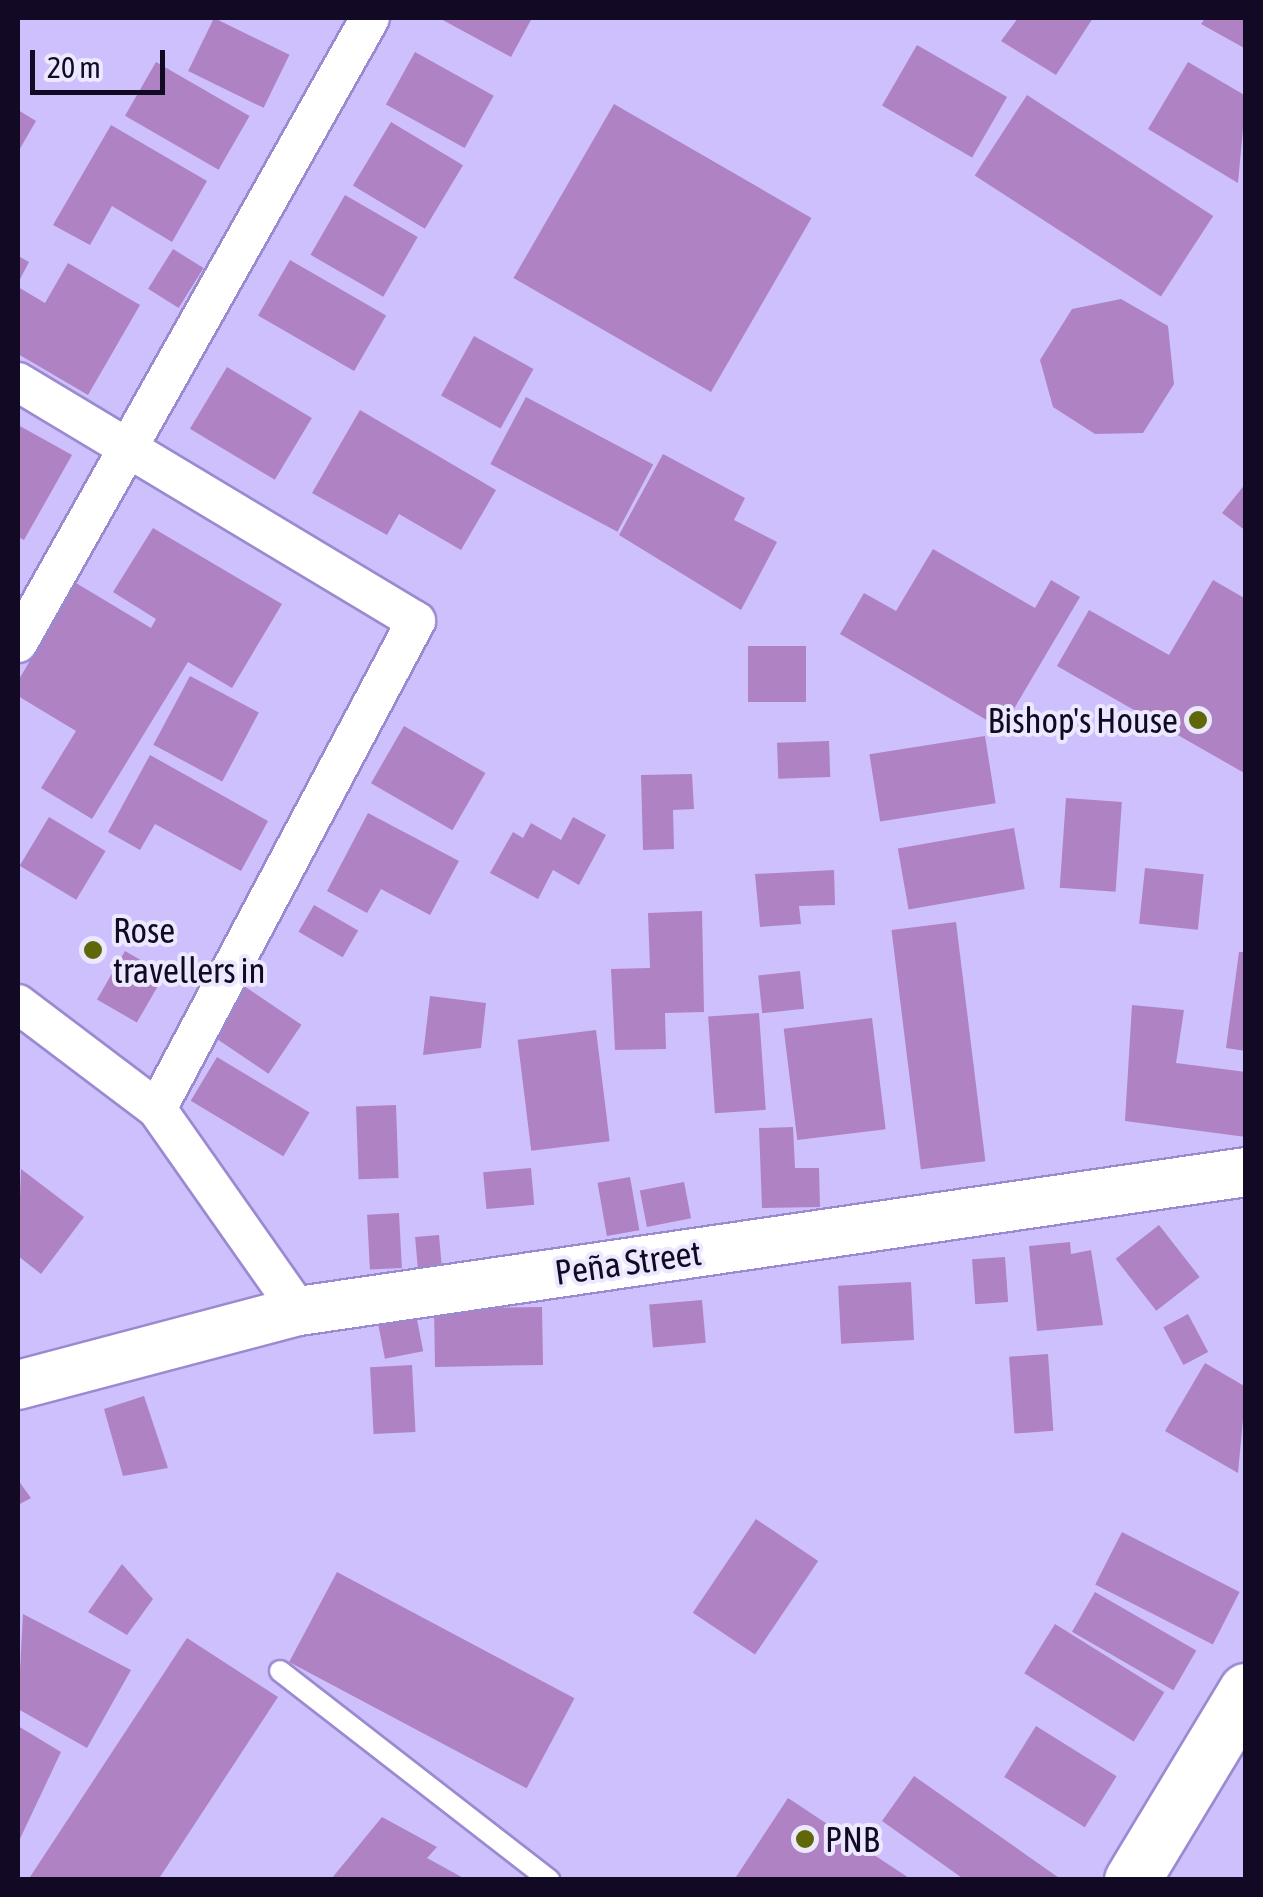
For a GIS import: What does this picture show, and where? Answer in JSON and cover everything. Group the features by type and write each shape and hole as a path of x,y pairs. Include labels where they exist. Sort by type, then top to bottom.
{"main road":[{"path":"1132,1880 1246,1691"}],"street":[{"path":"18,643 370,18"},
{"path":"18,382 416,621 157,1110"},
{"path":"18,1004 157,1110 299,1311"},
{"name":"Peña Street","path":"18,1385 299,1311 1246,1172"}],"lane":[{"path":"280,1671 550,1880"}],"building":[{"path":"214,18 289,55 264,108 188,71"},
{"path":"439,18 532,18 511,57"},
{"path":"1018,18 1093,18 1056,75 1001,41"},
{"path":"1205,18 1246,18 1246,49 1201,24"},
{"path":"917,45 1007,97 972,158 882,106"},
{"path":"415,52 494,96 465,148 386,104"},
{"path":"156,62 250,116 219,170 125,116"},
{"path":"1188,62 1246,96 1238,183 1148,129"},
{"path":"1027,95 1213,216 1161,296 975,176"},
{"path":"614,104 811,218 711,392 514,278"},
{"path":"18,110 36,121 18,152"},
{"path":"391,122 463,165 425,229 353,185"},
{"path":"111,125 207,181 172,242 112,206 90,245 53,225"},
{"path":"345,195 418,237 383,297 310,255"},
{"path":"173,249 204,268 179,308 148,289"},
{"path":"18,256 29,262 18,283"},
{"path":"290,260 386,316 354,371 258,315"},
{"path":"68,263 140,305 88,395 18,354 18,287 45,303"},
{"path":"1121,299 1168,326 1174,384 1143,433 1095,434 1053,407 1040,360 1072,309"},
{"path":"474,336 533,369 501,428 441,395"},
{"path":"227,367 312,418 275,480 190,429"},
{"path":"526,397 653,465 617,532 490,464"},
{"path":"360,410 496,490 461,550 399,514 387,535 312,493"},
{"path":"18,425 72,455 24,540 18,537"},
{"path":"663,454 745,498 734,520 777,542 741,610 619,535"},
{"path":"1246,483 1246,531 1222,513"},
{"path":"153,528 282,604 232,688 188,662 92,819 41,788 76,731 18,696 18,681 76,583 151,628 156,619 113,592"},
{"path":"933,549 1035,608 1051,580 1080,597 1002,729 840,634 864,593 896,611"},
{"name":"Bishop's House","path":"1213,580 1246,599 1246,774 1057,666 1089,610 1169,655"},
{"path":"748,646 806,646 806,702 748,702"},
{"path":"190,676 259,713 222,781 153,745"},
{"path":"404,726 485,773 452,830 371,783"},
{"path":"985,736 996,803 880,821 869,754"},
{"path":"829,741 830,777 778,779 777,743"},
{"path":"150,755 268,821 241,871 155,824 140,850 108,832"},
{"path":"692,774 694,809 673,810 674,849 643,850 641,775"},
{"path":"1066,798 1122,802 1116,892 1060,888"},
{"path":"368,813 459,861 430,915 381,889 367,913 327,891"},
{"path":"49,817 106,851 76,900 20,866"},
{"path":"573,817 606,835 579,885 553,870 538,899 490,873 513,832 523,838 531,823 561,840"},
{"path":"1014,828 1025,889 909,910 898,848"},
{"path":"1145,868 1204,874 1198,930 1139,924"},
{"path":"834,870 835,905 799,906 801,924 760,927 755,874"},
{"path":"314,905 358,930 343,957 298,932"},
{"path":"702,911 704,1012 665,1013 666,1049 615,1050 611,969 650,968 648,913"},
{"path":"956,922 985,1161 921,1169 891,930"},
{"path":"125,951 165,974 137,1022 97,999"},
{"path":"1239,952 1246,952 1246,1051 1226,1048"},
{"path":"800,971 804,1009 762,1013 758,975"},
{"path":"241,984 302,1025 269,1074 208,1033"},
{"path":"430,996 486,1003 481,1048 423,1055"},
{"path":"1132,1005 1184,1010 1176,1063 1246,1072 1246,1137 1125,1121"},
{"path":"759,1013 766,1110 715,1113 708,1017"},
{"path":"872,1018 886,1129 797,1140 784,1029"},
{"path":"596,1030 610,1141 531,1151 518,1040"},
{"path":"217,1057 310,1113 283,1156 191,1101"},
{"path":"396,1105 399,1178 359,1179 356,1106"},
{"path":"793,1127 795,1168 819,1168 820,1207 762,1208 759,1128"},
{"path":"531,1168 534,1205 486,1209 483,1172"},
{"path":"21,1169 84,1217 41,1274 18,1256"},
{"path":"630,1177 639,1230 607,1236 598,1183"},
{"path":"684,1182 691,1218 647,1227 640,1191"},
{"path":"399,1213 402,1268 370,1270 367,1215"},
{"path":"1159,1225 1200,1277 1156,1311 1116,1259"},
{"path":"439,1235 442,1272 418,1274 415,1237"},
{"path":"1070,1242 1071,1254 1091,1250 1103,1325 1037,1331 1029,1246"},
{"path":"1005,1257 1008,1302 975,1304 972,1259"},
{"path":"911,1282 914,1340 841,1344 838,1286"},
{"path":"702,1300 706,1343 653,1347 649,1305"},
{"path":"542,1307 543,1365 435,1367 434,1309"},
{"path":"415,1309 423,1351 385,1359 377,1316"},
{"path":"1188,1314 1208,1352 1183,1365 1163,1327"},
{"path":"1048,1354 1053,1431 1014,1434 1009,1357"},
{"path":"1205,1363 1246,1387 1238,1473 1165,1431"},
{"path":"412,1365 416,1432 374,1434 370,1367"},
{"path":"144,1396 168,1468 123,1476 104,1409"},
{"path":"18,1480 31,1498 18,1505"},
{"path":"756,1519 818,1561 755,1655 693,1613"},
{"path":"1122,1532 1240,1592 1213,1644 1095,1585"},
{"path":"122,1564 153,1599 127,1635 88,1612"},
{"path":"337,1572 575,1698 527,1788 289,1662"},
{"path":"1095,1592 1196,1650 1173,1690 1072,1632"},
{"path":"23,1614 131,1670 87,1748 18,1709"},
{"path":"1055,1624 1164,1692 1134,1742 1024,1673"},
{"path":"187,1638 278,1697 158,1880 28,1880"},
{"path":"18,1726 61,1752 18,1843"},
{"path":"1036,1726 1117,1776 1085,1827 1004,1777"},
{"path":"914,1776 1062,1880 965,1880 882,1821"},
{"name":"PNB","path":"788,1798 912,1880 734,1880"},
{"path":"382,1817 437,1847 427,1858 467,1880 332,1878"}],"place":[{"name":"Bishop's House","path":"1198,720"},
{"name":"Rose travellers in","path":"93,950"},
{"name":"PNB","path":"805,1839"}]}
